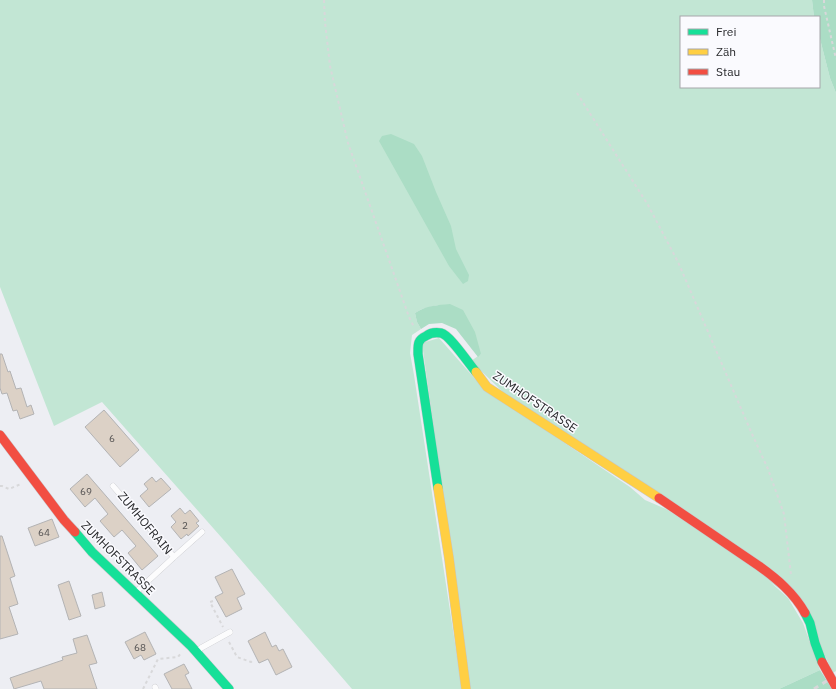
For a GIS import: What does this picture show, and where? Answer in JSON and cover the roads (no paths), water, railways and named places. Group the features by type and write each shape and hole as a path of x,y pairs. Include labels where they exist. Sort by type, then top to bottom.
{"street":[{"name":"ZUMHOFSTRASSE","path":"466,689 449,558 418,354 418,344 421,338 431,332 442,333 451,340 487,387 627,477 778,579 797,600 809,621 822,662 836,686"},
{"name":"ZUMHOFSTRASSE","path":"0,434 64,520 92,552 191,646 219,680 229,689"}],"lane":[{"name":"ZUMHOFRAIN","path":"113,486 174,557 135,593"},
{"path":"174,557 202,532"},
{"path":"197,652 201,648 230,632"}],"railway":[{"path":"814,689 836,675"}]}
